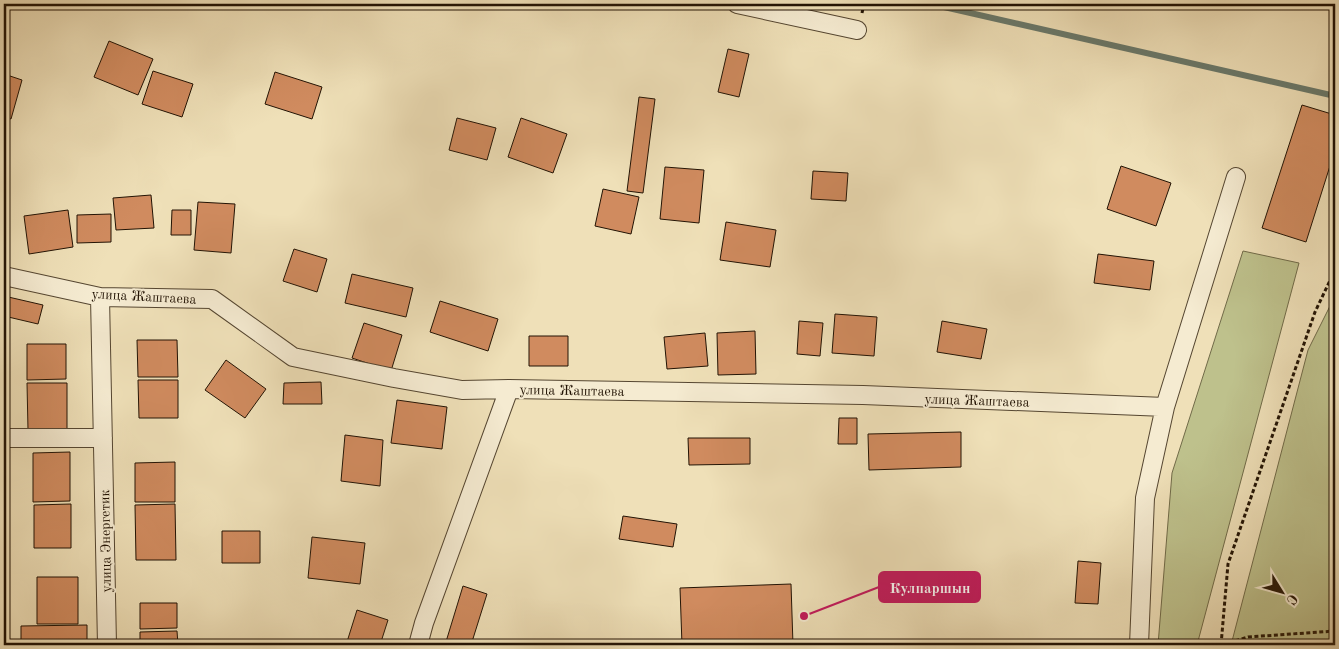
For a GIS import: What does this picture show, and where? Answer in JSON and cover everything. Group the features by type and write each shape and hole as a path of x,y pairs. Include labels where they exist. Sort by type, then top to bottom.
{"street":[{"path":"737,4 857,30"},
{"path":"1139,645 1145,498 1165,407 1236,177"},
{"name":"улица Жаштаева","path":"4,276 100,297 212,299 294,357 462,390 509,389 863,395 1165,407"},
{"name":"улица Энергетик","path":"100,297 107,645"},
{"path":"418,645 424,623 509,389"},
{"path":"4,438 103,438"}],"path":[{"path":"1335,272 1315,312 1228,564 1221,645 1248,637 1335,631"}],"green space":[{"path":"1243,251 1299,263 1197,645 1158,645 1172,473"},
{"path":"1335,296 1335,643 1231,645 1308,350"}],"building":[{"path":"109,41 153,59 138,95 94,77"},
{"path":"728,49 749,54 739,97 718,92"},
{"path":"153,71 193,84 182,117 142,104"},
{"path":"275,72 322,87 312,119 265,104"},
{"path":"4,74 22,80 11,119 4,117"},
{"path":"639,97 655,99 643,193 627,191"},
{"path":"1302,105 1335,115 1335,150 1306,242 1262,228"},
{"path":"457,118 496,128 487,160 449,150"},
{"path":"521,118 567,134 553,173 508,157"},
{"path":"1121,166 1171,183 1156,226 1107,209"},
{"path":"665,167 704,170 699,223 660,219"},
{"path":"813,171 848,173 846,201 811,199"},
{"path":"603,189 639,197 631,234 595,226"},
{"path":"151,195 154,228 116,230 113,198"},
{"path":"198,202 235,204 231,253 194,250"},
{"path":"68,210 73,247 29,254 24,216"},
{"path":"172,210 191,210 191,235 171,235"},
{"path":"111,214 111,242 77,243 77,215"},
{"path":"726,222 776,230 770,267 720,260"},
{"path":"294,249 327,259 317,292 283,281"},
{"path":"1098,254 1154,261 1150,290 1094,283"},
{"path":"352,274 413,288 406,317 345,303"},
{"path":"4,296 43,305 38,324 4,316"},
{"path":"440,301 498,319 488,351 430,332"},
{"path":"835,314 877,317 874,356 832,353"},
{"path":"799,321 823,323 820,356 797,354"},
{"path":"942,321 987,329 981,359 937,352"},
{"path":"364,323 402,335 391,371 352,358"},
{"path":"755,331 756,374 718,375 717,333"},
{"path":"705,333 708,366 667,369 664,337"},
{"path":"529,336 568,336 568,366 529,366"},
{"path":"137,340 177,340 178,377 138,377"},
{"path":"27,344 66,344 66,379 27,380"},
{"path":"226,360 266,389 245,418 205,390"},
{"path":"138,380 178,380 178,418 139,418"},
{"path":"321,382 322,404 283,404 284,383"},
{"path":"27,383 67,383 67,430 28,430"},
{"path":"397,400 447,407 442,449 391,443"},
{"path":"839,418 857,418 857,444 838,444"},
{"path":"961,432 961,467 869,470 868,434"},
{"path":"345,435 383,440 380,486 341,481"},
{"path":"688,438 750,438 750,464 689,465"},
{"path":"70,452 70,501 33,502 33,453"},
{"path":"175,462 175,502 135,502 135,463"},
{"path":"71,504 71,548 34,548 34,505"},
{"path":"175,504 176,560 136,560 135,505"},
{"path":"623,516 677,524 673,547 619,539"},
{"path":"222,531 260,531 260,563 222,563"},
{"path":"312,537 365,543 360,584 308,578"},
{"path":"1078,561 1101,563 1098,604 1075,603"},
{"path":"37,577 78,577 78,624 37,624"},
{"path":"791,584 793,645 682,645 680,588"},
{"path":"463,586 487,594 471,645 445,645"},
{"path":"140,603 177,603 177,628 140,629"},
{"path":"357,610 388,620 380,645 346,645"},
{"path":"87,625 87,645 21,645 21,626"},
{"path":"177,631 178,645 140,645 140,632"}],"waterway":[{"path":"931,4 1335,96"}],"place":[{"name":"Кулпаршын","path":"804,616"}]}
